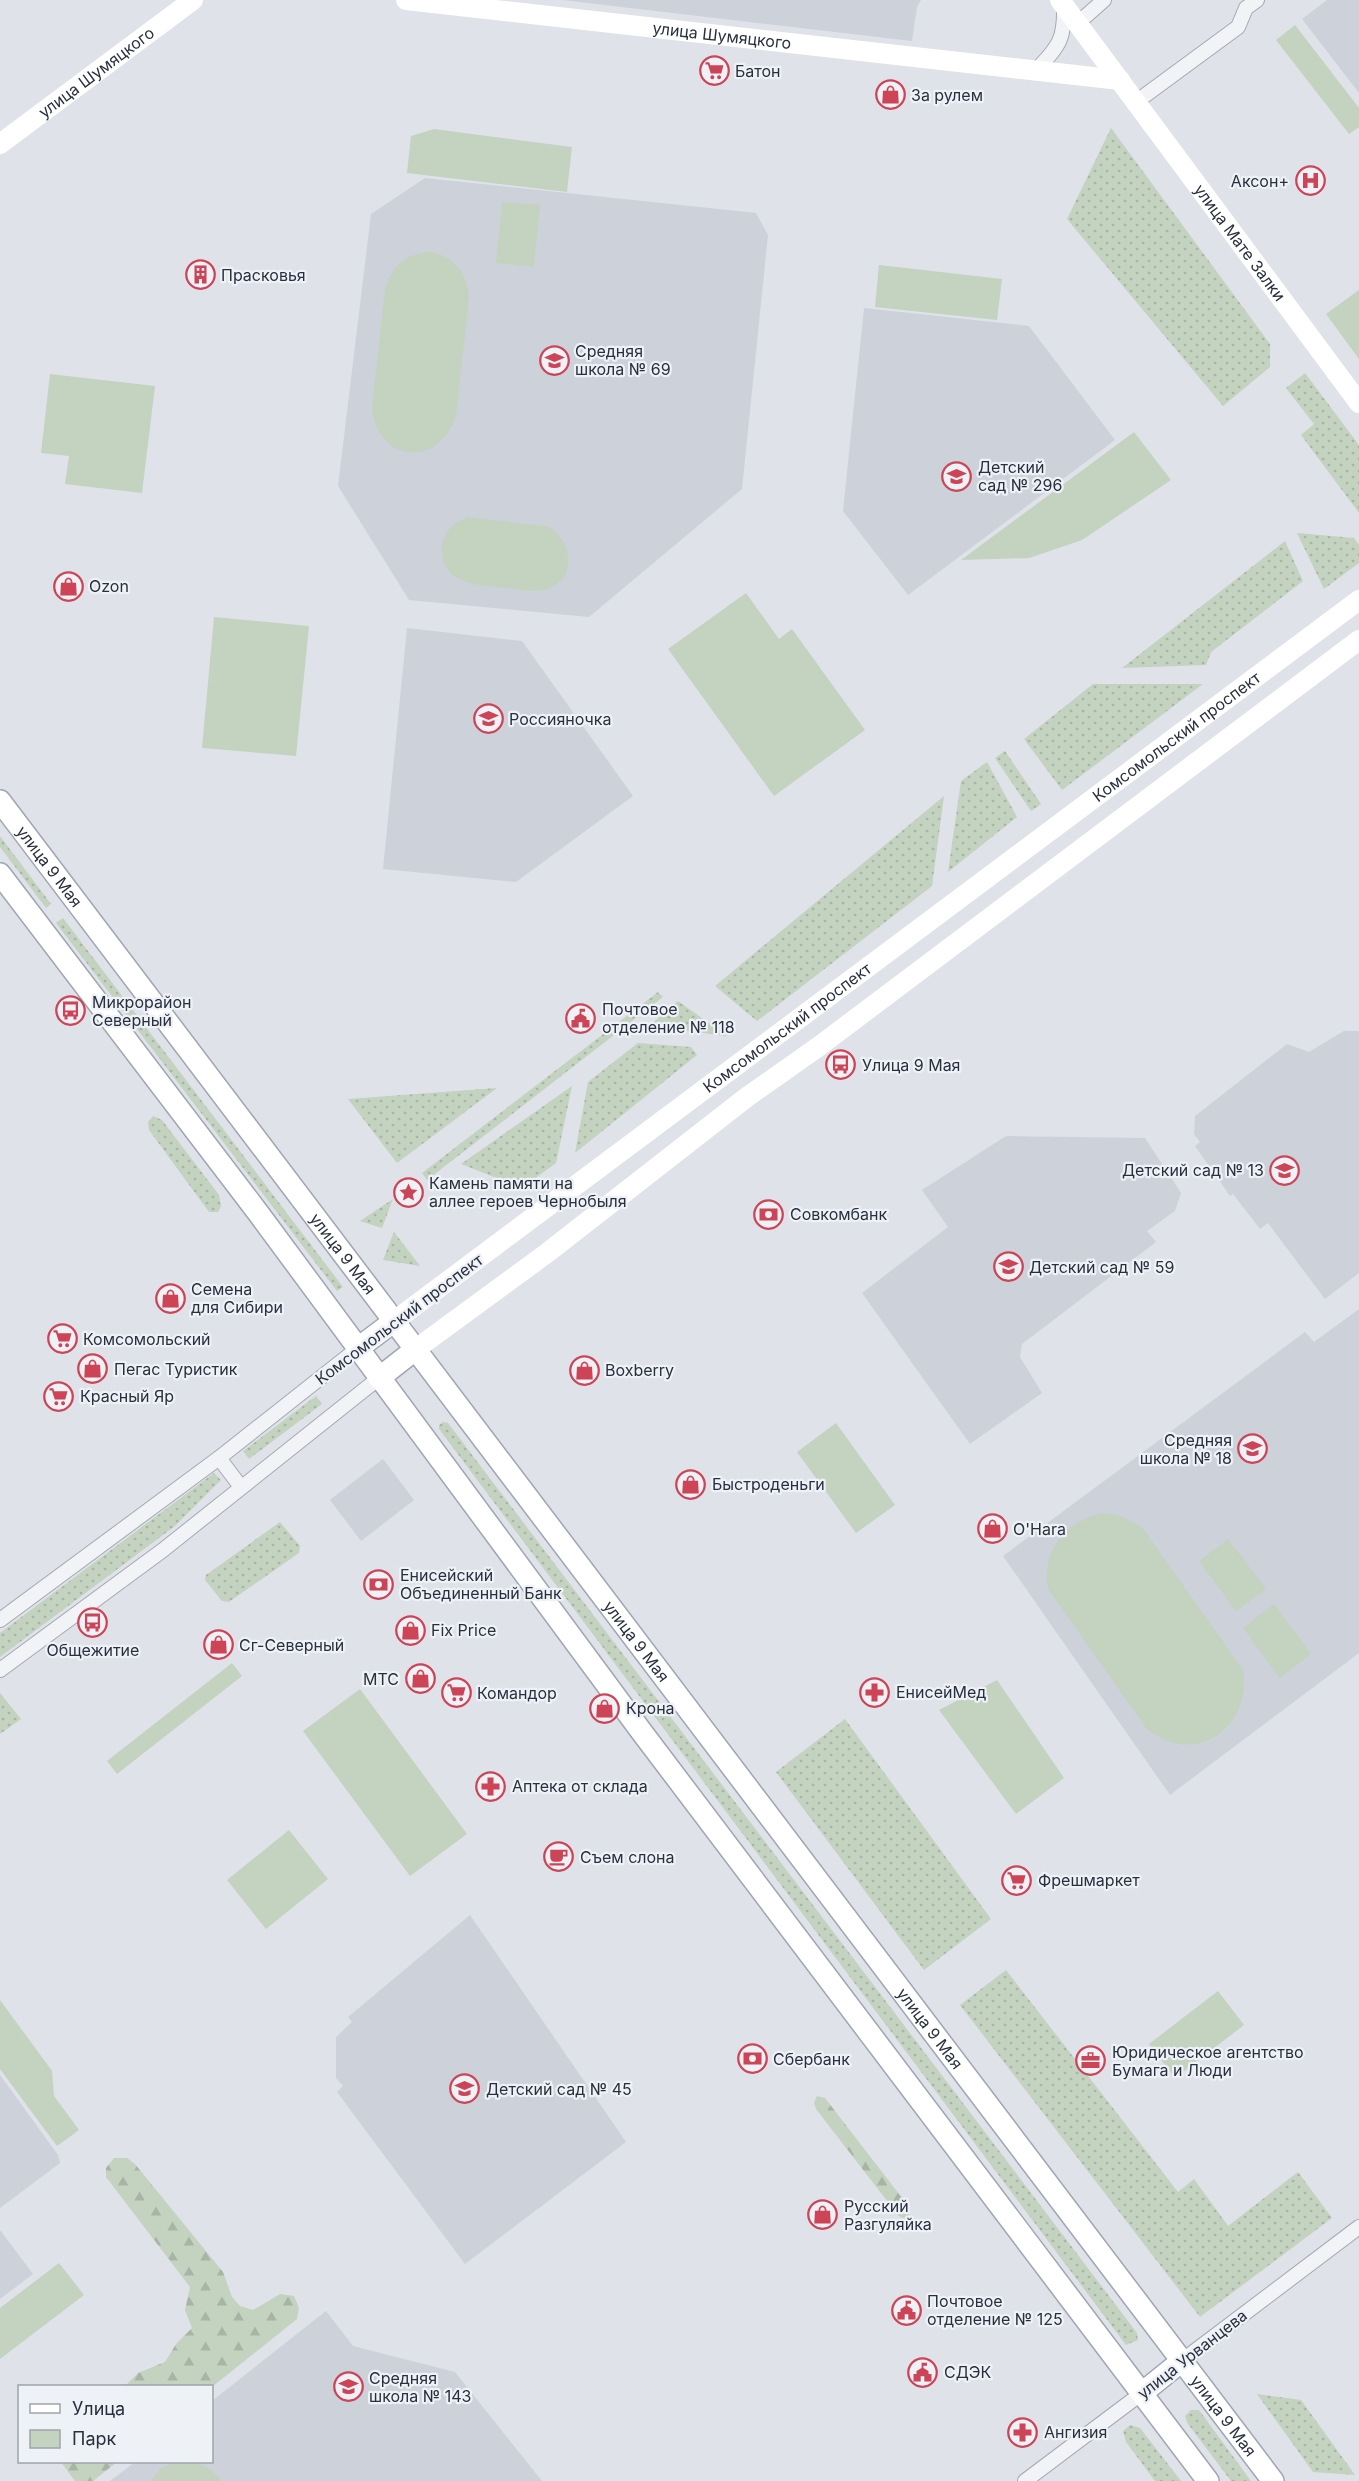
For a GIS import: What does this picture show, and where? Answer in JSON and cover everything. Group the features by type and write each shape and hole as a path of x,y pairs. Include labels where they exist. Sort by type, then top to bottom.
{"main road":[{"name":"улица Шумяцкого","path":"0,144 193,0"},
{"name":"улица Шумяцкого","path":"406,0 1037,69"},
{"name":"улица Мате Залки","path":"1062,2 1359,403"},
{"path":"1037,69 1120,80"},
{"name":"Комсомольский проспект","path":"357,1349 1005,867 1359,600"},
{"name":"Комсомольский проспект","path":"379,1378 547,1253 747,1097 1025,893 1359,640"},
{"name":"улица 9 Мая","path":"0,801 1273,2481"},
{"path":"1005,867 1025,893"},
{"path":"0,874 259,1214 642,1731 1208,2481"},
{"name":"улица Урванцева","path":"1142,2393 1183,2360"}],"street":[{"path":"1078,23 1104,0"},
{"path":"1136,102 1238,27 1246,8 1257,0"},
{"path":"1037,69 1056,51 1065,31 1062,2"},
{"name":"Комсомольский проспект","path":"0,1620 219,1458 357,1349"},
{"name":"Комсомольский проспект","path":"0,1670 163,1550 379,1378"},
{"path":"219,1458 241,1487"},
{"name":"улица Урванцева","path":"1183,2360 1359,2227"},
{"name":"улица Урванцева","path":"1025,2481 1142,2393"}],"shaded area":[{"path":"562,0 921,0 917,7 912,41"},
{"path":"1327,0 1359,0 1359,93 1302,19"},
{"name":"Средняя школа № 69","path":"425,178 756,213 768,235 742,489 589,617 409,600 338,486 371,214"},
{"name":"Детский сад № 296","path":"864,308 1029,326 1115,440 908,595 843,511"},
{"name":"Россияночка","path":"407,628 522,641 633,796 516,882 383,869"},
{"name":"Детский сад № 13","path":"1344,1031 1359,1031 1359,1273 1325,1299 1268,1223 1260,1229 1233,1194 1230,1196 1195,1146 1200,1142 1194,1134 1195,1116 1287,1044 1309,1052"},
{"name":"Детский сад № 59","path":"1006,1136 1145,1138 1181,1193 1175,1211 1147,1231 1156,1242 1022,1344 1020,1357 1042,1393 970,1444 862,1293 948,1227 922,1190"},
{"name":"Средняя школа № 18","path":"1359,1309 1359,1653 1170,1795 1003,1556 1305,1332 1314,1342"},
{"path":"383,1459 414,1500 361,1541 330,1500"},
{"name":"Детский сад № 45","path":"470,1915 626,2142 465,2264 337,2092 343,2086 336,2078 336,2037 352,2022 348,2017"},
{"path":"0,2075 58,2155 60,2163 0,2208"},
{"path":"0,2230 33,2274 0,2299"},
{"name":"Средняя школа № 143","path":"326,2311 353,2346 455,2372 542,2481 110,2481 134,2463 213,2463 213,2400"}],"green space":[{"path":"1295,25 1359,108 1359,127 1349,134 1276,40"},
{"path":"1111,128 1270,344 1270,367 1223,406 1067,219"},
{"path":"434,129 572,147 567,192 407,173 411,136"},
{"path":"502,202 540,205 534,267 496,263"},
{"path":"433,252 454,263 463,275 468,289 469,298 456,416 447,433 436,445 423,451 409,452 396,448 384,439 376,425 372,406 385,289 392,273 402,262 415,255"},
{"path":"879,265 1002,279 997,320 875,307"},
{"path":"1359,290 1359,359 1326,314"},
{"path":"1305,373 1359,445 1359,513 1301,435 1314,424 1286,388"},
{"path":"50,374 155,386 142,493 65,484 69,456 41,453"},
{"path":"1134,432 1171,480 1082,540 1029,558 961,560"},
{"path":"468,517 550,527 558,534 567,552 568,562 562,579 554,586 534,591 474,584 455,577 448,571 444,562 442,545 449,529"},
{"path":"1297,533 1354,538 1359,545 1359,563 1324,589"},
{"path":"1285,541 1303,581 1211,652 1206,665 1122,668"},
{"path":"746,593 779,639 792,629 865,730 774,796 668,649"},
{"path":"214,617 309,626 296,756 202,748"},
{"path":"1093,684 1203,684 1062,790 1024,739"},
{"path":"1005,751 1041,804 1031,811 995,758"},
{"path":"987,762 1017,817 948,872 961,781"},
{"path":"944,796 932,886 757,1021 715,986"},
{"path":"0,836 51,904 46,908 0,847"},
{"path":"63,918 343,1287 337,1291 56,923"},
{"path":"658,992 663,997 427,1180 422,1173"},
{"path":"678,1001 727,1036 649,1026"},
{"path":"638,1043 691,1047 697,1055 575,1153 588,1082"},
{"path":"572,1086 556,1163 522,1188 461,1164"},
{"path":"497,1088 397,1163 348,1099"},
{"path":"153,1116 162,1120 219,1195 221,1206 218,1212 209,1212 149,1130 148,1122"},
{"path":"393,1199 382,1228 360,1221"},
{"path":"394,1232 420,1266 383,1260"},
{"path":"316,1396 322,1404 249,1459 243,1451"},
{"path":"443,1422 448,1423 1137,2333 1138,2340 1126,2345 439,1429 439,1425"},
{"path":"836,1423 895,1505 856,1533 797,1452"},
{"path":"214,1473 221,1480 175,1526 0,1657 0,1633"},
{"path":"1102,1513 1124,1518 1144,1530 1243,1670 1243,1690 1239,1709 1229,1724 1216,1736 1201,1742 1184,1744 1165,1740 1147,1729 1048,1589 1048,1563 1058,1540 1077,1523"},
{"path":"280,1522 300,1546 299,1553 229,1602 222,1601 205,1580 206,1575"},
{"path":"1228,1539 1266,1589 1236,1611 1199,1561"},
{"path":"1274,1604 1311,1654 1280,1678 1243,1628"},
{"path":"232,1663 242,1676 117,1774 107,1761"},
{"path":"997,1680 1064,1778 1016,1814 939,1710"},
{"path":"360,1689 467,1834 410,1876 303,1731"},
{"path":"0,1693 21,1719 0,1734"},
{"path":"845,1719 991,1919 924,1970 776,1772"},
{"path":"289,1830 328,1879 266,1929 227,1880"},
{"path":"1006,1970 1178,2192 1194,2179 1228,2226 1298,2172 1332,2218 1200,2317 960,2005"},
{"path":"1218,1991 1244,2025 1175,2078 1149,2044"},
{"path":"0,2000 52,2071 54,2096 79,2130 57,2146 0,2069"},
{"path":"817,2096 825,2098 909,2207 909,2218 902,2218 898,2215 816,2109 814,2103"},
{"path":"114,2158 127,2158 135,2164 223,2272 232,2297 240,2306 253,2310 280,2294 294,2296 299,2308 297,2319 213,2386 126,2385 138,2373 165,2362 176,2344 192,2328 185,2310 190,2287 106,2177 106,2168"},
{"path":"59,2263 84,2295 0,2359 0,2308"},
{"path":"1257,2394 1301,2400 1355,2475 1313,2472"},
{"path":"1191,2410 1199,2410 1251,2481 1231,2481 1188,2424 1185,2416"},
{"path":"1130,2425 1140,2428 1181,2481 1155,2481 1126,2442 1123,2431"},
{"path":"62,2463 116,2463 93,2481 75,2481"},
{"path":"172,2463 200,2464 221,2481 151,2481 160,2469"}],"place":[{"name":"Батон","path":"714,71"},
{"name":"За рулем","path":"890,95"},
{"name":"Аксон+","path":"1310,181"},
{"name":"Прасковья","path":"200,275"},
{"name":"Средняя школа № 69","path":"554,360"},
{"name":"Детский сад № 296","path":"957,476"},
{"name":"Ozon","path":"68,586"},
{"name":"Россияночка","path":"488,719"},
{"name":"Микрорайон Северный","path":"71,1011"},
{"name":"Почтовое отделение № 118","path":"581,1018"},
{"name":"Улица 9 Мая","path":"841,1065"},
{"name":"Детский сад № 13","path":"1285,1170"},
{"name":"Камень памяти на аллее героев Чернобыля","path":"408,1192"},
{"name":"Совкомбанк","path":"769,1214"},
{"name":"Детский сад № 59","path":"1008,1267"},
{"name":"Семена для Сибири","path":"170,1298"},
{"name":"Комсомольский","path":"62,1339"},
{"name":"Пегас Туристик","path":"93,1369"},
{"name":"Boxberry","path":"584,1370"},
{"name":"Красный Яр","path":"59,1396"},
{"name":"Средняя школа № 18","path":"1253,1449"},
{"name":"Быстроденьги","path":"691,1484"},
{"name":"O'Hara","path":"992,1529"},
{"name":"Енисейский Объединенный Банк","path":"379,1584"},
{"name":"Общежитие","path":"93,1622"},
{"name":"Fix Price","path":"410,1630"},
{"name":"Сг-Северный","path":"218,1645"},
{"name":"МТС","path":"420,1679"},
{"name":"ЕнисейМед","path":"875,1692"},
{"name":"Командор","path":"456,1693"},
{"name":"Крона","path":"605,1708"},
{"name":"Аптека от склада","path":"491,1786"},
{"name":"Съем слона","path":"559,1857"},
{"name":"Фрешмаркет","path":"1017,1880"},
{"name":"Сбербанк","path":"752,2059"},
{"name":"Юридическое агентство Бумага и Люди","path":"1091,2061"},
{"name":"Детский сад № 45","path":"465,2089"},
{"name":"Русский Разгуляйка","path":"823,2215"},
{"name":"Почтовое отделение № 125","path":"906,2310"},
{"name":"СДЭК","path":"923,2372"},
{"name":"Средняя школа № 143","path":"348,2387"},
{"name":"Ангизия","path":"1023,2432"}]}
